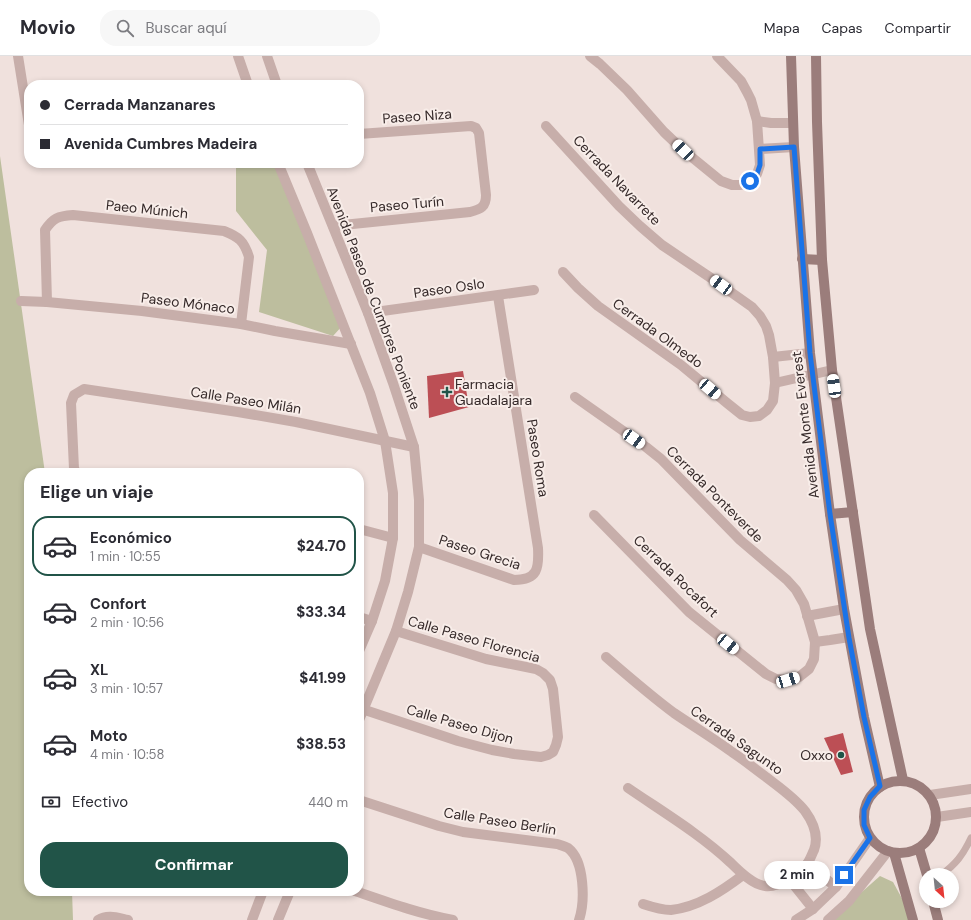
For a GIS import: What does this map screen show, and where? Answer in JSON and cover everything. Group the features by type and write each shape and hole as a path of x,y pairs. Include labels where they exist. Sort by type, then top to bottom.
{"main road":[{"name":"Avenida Monte Everest","path":"791,56 794,147 810,353 830,514 844,609 864,717 880,786"},
{"path":"816,56 822,260 832,370 870,629 902,780"},
{"path":"802,259 822,260"},
{"path":"830,514 852,512"},
{"path":"902,780 918,785 930,795 935,806 937,817 935,829 929,840 919,848 907,853 891,852 870,838 864,825 864,810 870,797 880,786 902,780"},
{"path":"919,848 925,868"},
{"path":"891,852 913,920"},
{"path":"935,908 938,920"}],"street":[{"path":"18,56 24,94"},
{"path":"231,56 238,56 246,80"},
{"path":"267,56 275,80"},
{"path":"590,56 627,90 664,132 683,150 721,181 732,185 741,185 750,181 757,174 760,165 757,121 751,100 741,81 717,56"},
{"path":"757,121 771,123 793,123"},
{"name":"Paseo Niza","path":"364,134 471,126 476,128 479,132 486,195 486,202 483,207"},
{"name":"Cerrada Navarrete","path":"546,126 619,206 640,226 662,245 752,307 766,326 769,335 774,370"},
{"path":"760,149 794,147"},
{"path":"280,168 370,393 385,441 393,493 393,538 385,581 372,621 364,639"},
{"name":"Avenida Paseo de Cumbres Poniente","path":"309,168 368,314 414,447 419,500 419,547 408,592 396,631 364,702"},
{"name":"Paseo Turín","path":"332,226 470,212 483,207"},
{"name":"Paeo Múnich","path":"48,302 45,230 50,222 61,216 72,215 224,231 240,239 246,248 249,257 240,324"},
{"name":"Cerrada Olmedo","path":"563,272 598,306 681,365 742,415 750,417 759,416 768,410 773,401 775,383 774,370"},
{"name":"Paseo Oslo","path":"368,314 534,290"},
{"name":"Paseo Roma","path":"498,296 538,548 539,560 537,571 531,576"},
{"name":"Paseo Mónaco","path":"20,301 48,302 142,311 240,324 351,344"},
{"path":"773,357 810,353"},
{"path":"775,383 832,370"},
{"name":"Calle Paseo Milán","path":"74,468 71,403 74,395 84,389 296,422 414,447"},
{"name":"Cerrada Ponteverde","path":"575,397 661,459 740,540 787,580 796,590 804,604 812,630"},
{"name":"Cerrada Rocafort","path":"594,515 689,612 766,674 776,679 788,680 800,677 809,669 814,659 815,642 812,630"},
{"path":"364,530 393,538"},
{"name":"Paseo Grecia","path":"419,547 514,580 522,580 531,576"},
{"path":"807,616 844,609"},
{"path":"364,619 372,621"},
{"name":"Calle Paseo Florencia","path":"396,631 486,659 536,669 543,673 550,680 553,689 558,737 553,752"},
{"path":"815,642 849,638"},
{"name":"Cerrada Sagunto","path":"606,657 637,684 674,712 732,751 778,787 804,810 812,822 816,836 814,848 807,864 789,879 777,885 765,886 756,883 743,875 726,858 689,829 628,788"},
{"name":"Calle Paseo Dijon","path":"364,710 458,741 492,750 541,757 553,752"},
{"path":"930,795 971,789"},
{"name":"Calle Paseo Berlín","path":"364,802 439,826 463,832 557,844 567,848 572,852 577,860 581,875 582,905 579,920"},
{"path":"937,817 971,812"},
{"path":"796,920 813,908 836,887 870,838"},
{"path":"828,920 849,900 891,852"},
{"path":"807,864 836,887"},
{"path":"643,904 659,909 670,910 685,907 710,898 743,875"},
{"path":"789,879 813,908"},
{"path":"364,894 415,911 454,920"},
{"path":"252,920 261,896"},
{"path":"278,920 288,896"},
{"path":"98,920 103,917 112,916 128,920"}],"lane":[{"path":"950,868 960,858 971,838"}],"green space":[{"path":"0,156 44,468 24,468 24,896 72,896 73,920 0,920"},
{"path":"236,168 278,168 343,325 333,336 259,312 267,250 236,211"},
{"path":"880,876 893,882 905,904 910,920 830,920"}],"building":[{"name":"Farmacia Guadalajara","path":"463,371 469,407 429,418 427,376"},
{"name":"Oxxo","path":"843,733 853,772 841,775 824,738"}],"place":[{"name":"Farmacia Guadalajara","path":"447,392"},
{"name":"Oxxo","path":"841,755"}],"route":[{"path":"750,181 757,174 760,165 760,149 794,147 810,353 830,514 849,638 864,717 880,786 870,797 864,810 864,825 870,838 844,875"}]}
